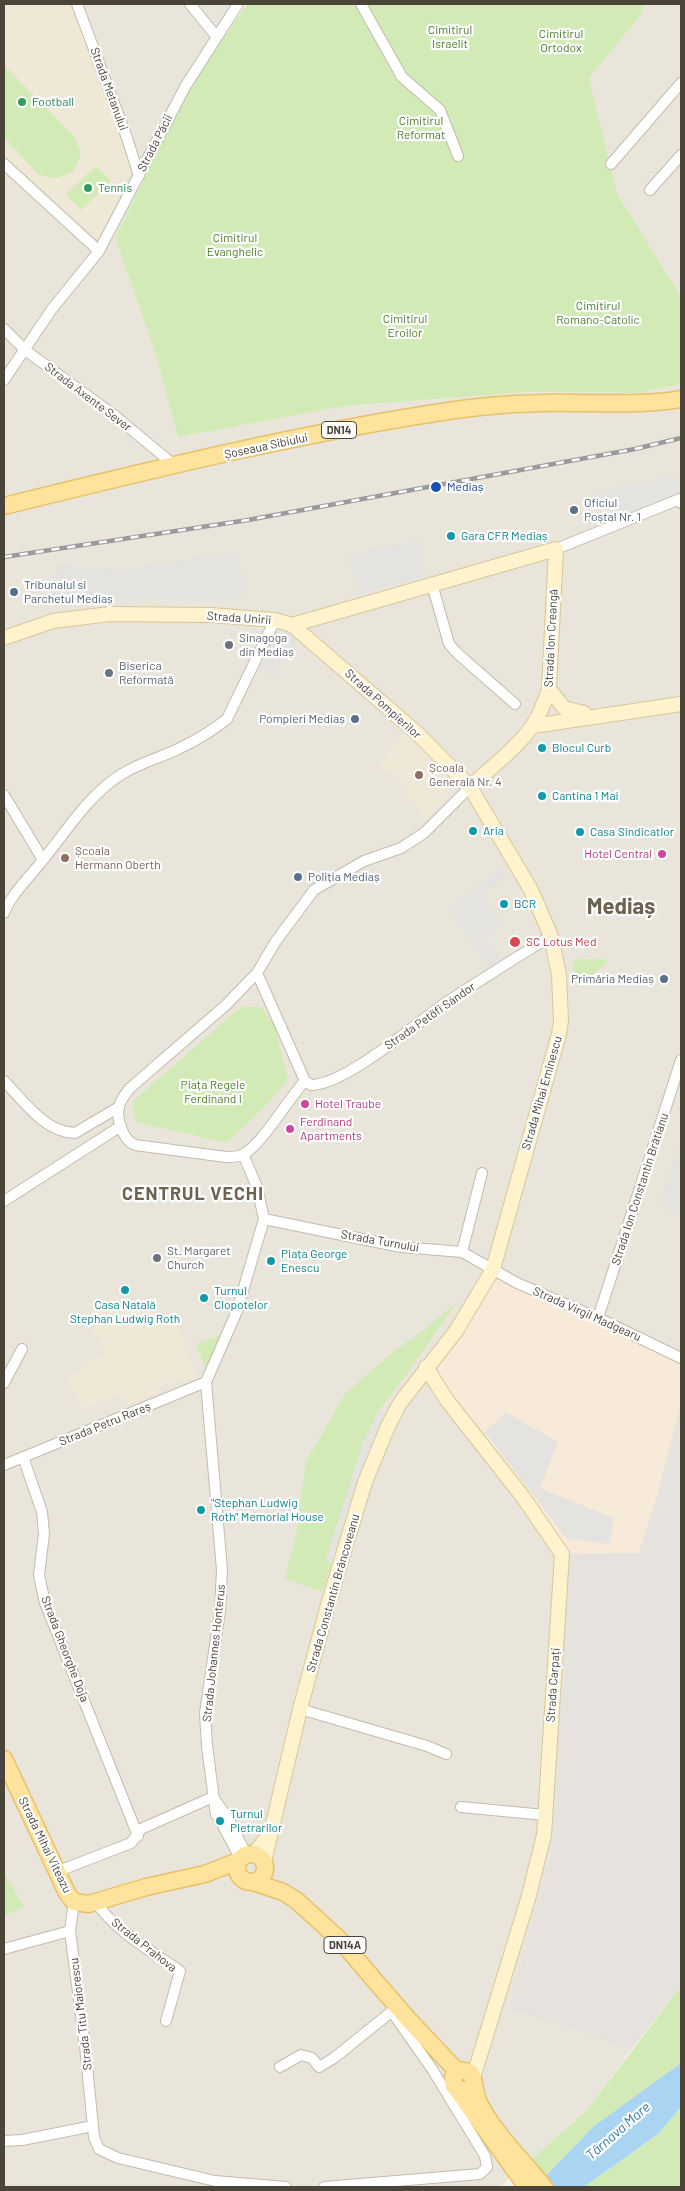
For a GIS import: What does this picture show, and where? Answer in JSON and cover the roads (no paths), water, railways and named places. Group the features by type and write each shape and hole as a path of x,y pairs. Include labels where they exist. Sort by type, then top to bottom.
{"main road":[{"name":"Șoseaua Sibiului","path":"4,506 174,465 345,429 464,409 521,404 637,403 681,399"},
{"path":"292,625 556,549"},
{"name":"Strada Ion Creangă","path":"470,786 533,726 545,702 549,689 556,549"},
{"name":"Strada Unirii","path":"4,638 53,621 110,614 211,615 275,620 292,625"},
{"name":"Strada Pompierilor","path":"292,625 417,734 470,786"},
{"path":"549,689 564,708 597,715"},
{"path":"533,726 681,704"},
{"name":"Strada Mihai Eminescu","path":"426,1367 456,1331 493,1269 559,1034 561,1021 559,975 551,936 531,890 470,786"},
{"name":"Strada Constantin Brâncoveanu","path":"250,1865 271,1832 300,1709 329,1601 366,1482 388,1426 400,1403 426,1367"},
{"name":"Strada Carpați","path":"426,1367 446,1399 524,1497 562,1554 544,1835 538,1862 486,2038 462,2079"},
{"name":"Strada Mihai Viteazu","path":"4,1759 56,1872 74,1902"},
{"name":"DN14A","path":"74,1902 81,1904 96,1902 146,1887 250,1865 296,1900 340,1940 399,2012 462,2079 517,2164 527,2187"},
{"name":"DN14A","path":"517,2164 544,2187"}],"street":[{"name":"Strada Metanului","path":"77,4 120,120 138,176"},
{"path":"190,4 216,36"},
{"name":"Strada Păcii","path":"4,380 52,309 98,251 185,87 238,4"},
{"path":"361,4 402,77 440,110 458,156"},
{"path":"611,164 681,83"},
{"path":"650,190 681,155"},
{"path":"4,164 98,251"},
{"name":"Strada Axente Sever","path":"4,328 25,350 114,415 174,465"},
{"path":"556,549 680,499 681,503"},
{"path":"432,584 449,644 515,704"},
{"path":"4,913 10,900 93,797 123,773 178,749 214,729 230,714 275,620"},
{"path":"4,1080 49,1126 67,1133 75,1133 118,1107 129,1090 258,973 276,941 314,890 364,861 401,848 424,833 470,786"},
{"path":"4,795 43,860"},
{"name":"Strada Petőfi Sándor","path":"305,1081 311,1085 328,1082 355,1067 441,1006 551,936"},
{"path":"118,1107 121,1126 127,1139 135,1145 226,1157 243,1154 256,1144 305,1081 258,973"},
{"name":"Strada Ion Constantin Brătianu","path":"598,1318 681,1060"},
{"path":"4,1201 121,1126"},
{"path":"243,1154 257,1187 264,1219"},
{"path":"462,1252 482,1173"},
{"name":"Strada Turnului","path":"264,1219 401,1247 462,1252 493,1269"},
{"name":"Strada Johannes Honterus","path":"216,1815 207,1746 205,1713 220,1611 222,1570 206,1382 237,1311 264,1219"},
{"name":"Strada Virgil Madgearu","path":"493,1269 517,1283 598,1318 681,1358"},
{"path":"4,1382 22,1349"},
{"name":"Strada Petru Rareș","path":"4,1465 206,1382"},
{"name":"Strada Gheorghe Doja","path":"22,1457 42,1512 44,1534 39,1575 45,1604 138,1836"},
{"path":"300,1709 427,1746 446,1754"},
{"path":"56,1872 131,1843 138,1836 141,1829 213,1797"},
{"name":"Strada Johannes Honterus","path":"213,1797 228,1818 250,1865"},
{"path":"461,1807 545,1815"},
{"path":"223,1826 250,1865"},
{"name":"Strada Titu Maiorescu","path":"74,1902 70,1932 95,2143 99,2149 118,2158 215,2181 286,2187"},
{"name":"Strada Prahova","path":"96,1902 104,1914 149,1950 180,1971 166,2021"},
{"path":"4,1948 70,1932"},
{"path":"280,2068 301,2055 312,2058 319,2067 399,2012 485,2156 487,2167 480,2174 324,2187"},
{"path":"4,2141 22,2140 93,2126"}],"water":[{"name":"Târnava Mare","path":"681,2063 681,2107 658,2134 584,2187 544,2187 540,2182 594,2126"}],"railway":[{"path":"4,557 248,520 635,449 681,438"}],"place":[{"name":"Football","path":"22,102"},
{"name":"Tennis","path":"88,188"},
{"name":"Mediaș","path":"436,487"},
{"name":"Oficiul Poștal Nr. 1","path":"574,510"},
{"name":"Gara CFR Mediaș","path":"451,536"},
{"name":"Tribunalul si Parchetul Mediaș","path":"14,592"},
{"name":"Sinagoga din Mediaș","path":"229,645"},
{"name":"Biserica Reformată","path":"109,673"},
{"name":"Pompieri Mediaș","path":"355,719"},
{"name":"Blocul Curb","path":"542,748"},
{"name":"Școala Generală Nr. 4","path":"419,775"},
{"name":"Cantina 1 Mai","path":"542,796"},
{"name":"Aria","path":"473,831"},
{"name":"Casa Sindicatlor","path":"580,832"},
{"name":"Hotel Central","path":"662,854"},
{"name":"Școala Hermann Oberth","path":"65,858"},
{"name":"Poliția Mediaș","path":"298,877"},
{"name":"BCR","path":"504,904"},
{"name":"SC Lotus Med","path":"515,942"},
{"name":"Primăria Mediaș","path":"664,979"},
{"name":"Hotel Traube","path":"305,1104"},
{"name":"Ferdinand Apartments","path":"290,1129"},
{"name":"St. Margaret Church","path":"157,1258"},
{"name":"Piața George Enescu","path":"271,1261"},
{"name":"Casa Natală Stephan Ludwig Roth","path":"125,1290"},
{"name":"Turnul Clopotelor","path":"204,1298"},
{"name":"\"Stephan Ludwig Roth\" Memorial House","path":"201,1510"},
{"name":"Turnul Pietrarilor","path":"220,1821"}],"district":[{"name":"Mediaș","path":"621,907"},
{"name":"CENTRUL VECHI","path":"193,1194"}],"park label":[{"name":"Cimitirul Israelit","path":"450,37"},
{"name":"Cimitirul Ortodox","path":"561,41"},
{"name":"Cimitirul Reformat","path":"421,128"},
{"name":"Cimitirul Evanghelic","path":"235,245"},
{"name":"Cimitirul Romano-Catolic","path":"598,313"},
{"name":"Cimitirul Eroilor","path":"405,326"},
{"name":"Piața Regele Ferdinand I","path":"213,1092"}]}
